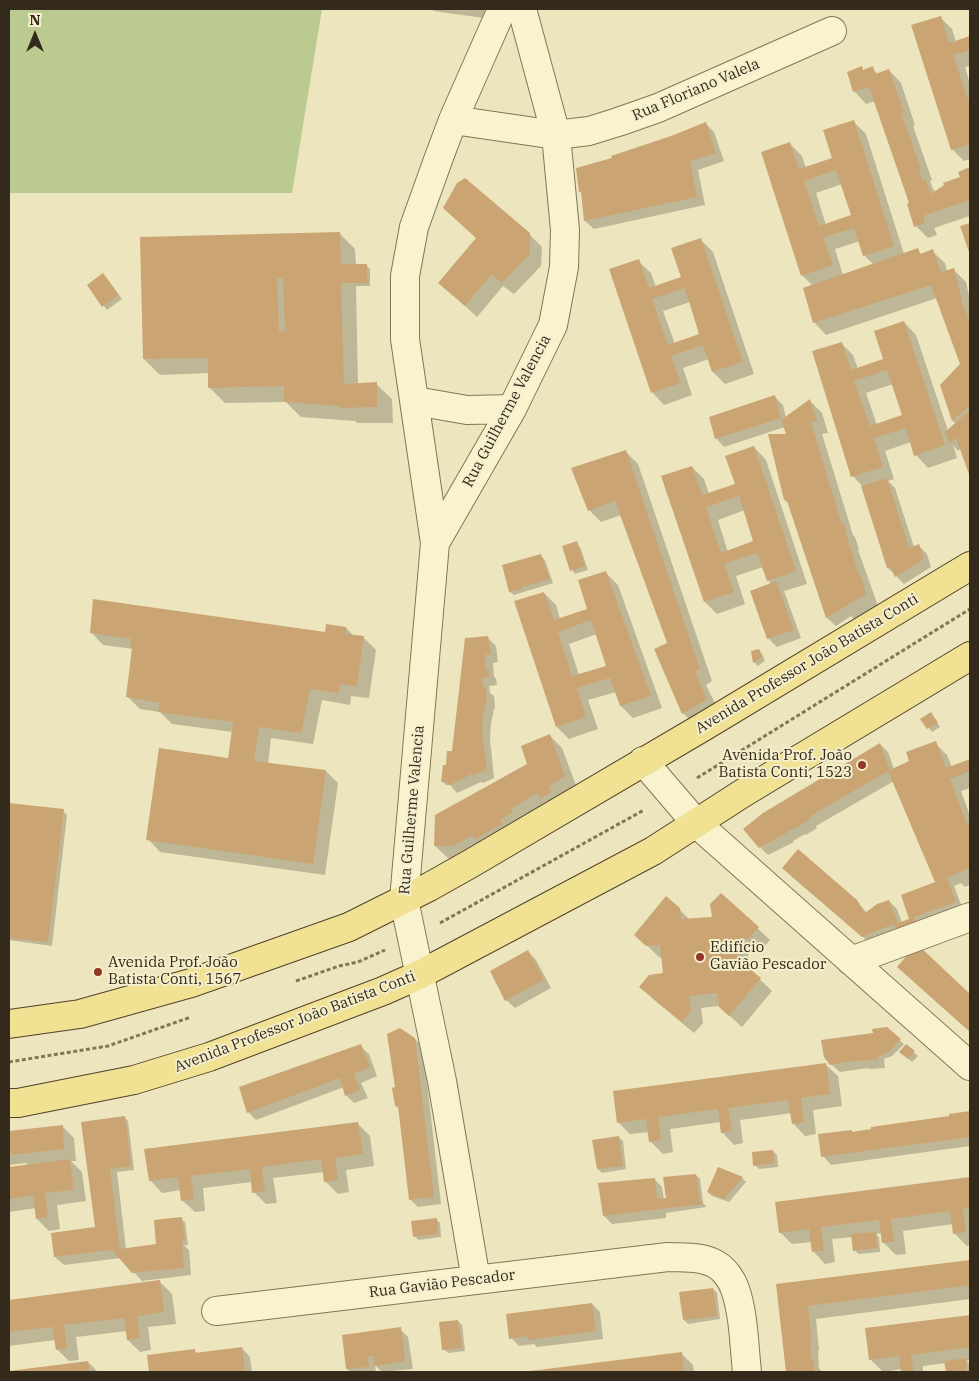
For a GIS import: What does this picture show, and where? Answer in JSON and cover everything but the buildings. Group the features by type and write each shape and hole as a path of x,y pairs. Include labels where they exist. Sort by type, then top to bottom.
{"main road":[{"name":"Avenida Professor João Batista Conti","path":"9,1024 80,1014 192,983 350,928 461,869 970,566"},
{"name":"Avenida Professor João Batista Conti","path":"9,1103 134,1080 200,1060 419,976 653,851 970,656"}],"street":[{"name":"Rua Guilherme Valencia","path":"476,1280 442,1081 404,900 435,543 405,339 405,276 414,226 453,120 502,9"},
{"name":"Rua Guilherme Valencia","path":"435,543 512,408 553,325 564,266 565,230 556,135 522,9"},
{"name":"Rua Floriano Valela","path":"453,120 556,135 589,131 658,108 832,31"},
{"path":"415,400 467,410 512,408"},
{"path":"643,761 696,823 970,1066"},
{"path":"851,961 970,917"},
{"name":"Rua Gavião Pescador","path":"216,1311 668,1257 700,1258 716,1264 727,1274 735,1287 740,1307 746,1372"}],"path":[{"path":"710,769 970,609"},
{"path":"470,906 621,822"}],"green space":[{"path":"9,9 322,9 292,193 9,193"}],"place":[{"name":"Avenida Prof. João Batista Conti, 1523","path":"862,765"},
{"name":"Edifício Gavião Pescador","path":"700,957"},
{"name":"Avenida Prof. João Batista Conti, 1567","path":"98,972"}]}
